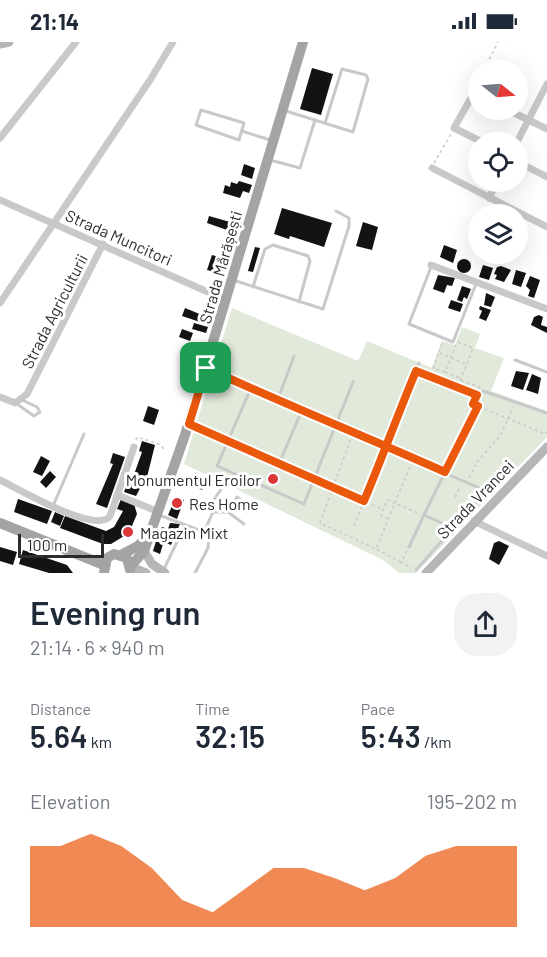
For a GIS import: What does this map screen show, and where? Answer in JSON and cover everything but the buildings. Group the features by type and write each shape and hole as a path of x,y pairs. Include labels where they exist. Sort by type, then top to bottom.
{"main road":[{"name":"Strada Mărășești","path":"131,569 144,551 189,424 303,42"},
{"path":"0,523 104,569"},
{"name":"Strada Mărășești","path":"104,569 110,556 121,555 138,546 150,534"},
{"path":"121,555 131,569"}],"street":[{"path":"0,44 9,42"},
{"path":"0,138 76,42"},
{"path":"0,303 150,80 173,42"},
{"path":"522,132 547,84"},
{"path":"468,109 454,128 468,135"},
{"path":"528,120 547,129"},
{"path":"528,167 547,177"},
{"path":"432,168 547,227"},
{"path":"489,198 492,192"},
{"name":"Strada Muncitori","path":"0,200 225,300"},
{"name":"Strada Agriculturii","path":"18,401 102,244"},
{"path":"431,265 547,309"},
{"path":"0,397 18,401"},
{"path":"0,480 53,506 100,523 106,521 110,516 134,447"},
{"name":"Strada Vrancei","path":"421,572 547,447"},
{"path":"117,495 158,513"},
{"path":"474,521 547,556"},
{"path":"144,551 152,564 164,572"},
{"path":"131,569 146,573"}],"lane":[{"path":"281,110 353,132 368,79 366,75 342,69 325,123"},
{"path":"201,110 244,123 242,131 239,140 196,126 201,110"},
{"path":"267,159 300,168 315,120"},
{"path":"242,131 272,141"},
{"path":"231,280 323,309 349,226 349,218 336,211"},
{"path":"253,287 265,249 273,245 308,256 310,261 299,302"},
{"path":"431,265 409,324 453,342 476,283"},
{"path":"278,399 294,356"},
{"path":"515,360 547,372"},
{"path":"413,378 419,363"},
{"path":"206,368 486,491 453,528 421,572"},
{"path":"416,371 477,395 483,391 547,413"},
{"path":"251,388 217,466 304,504 353,382"},
{"path":"376,474 408,390"},
{"path":"18,401 37,406 40,412 34,416 30,415 18,401"},
{"path":"279,464 302,410"},
{"path":"189,424 333,487"},
{"path":"409,547 465,431"},
{"path":"53,506 84,434"},
{"path":"213,512 210,506 221,489"},
{"path":"228,512 237,497 253,509"},
{"path":"213,512 228,512 244,524"},
{"path":"204,532 213,512"},
{"path":"158,513 209,536 210,543 195,573"},
{"path":"423,515 453,528"},
{"path":"164,572 185,525"}],"path":[{"path":"489,60 498,42"},
{"path":"432,168 454,128"},
{"path":"455,346 442,342 434,368 483,391"},
{"path":"445,372 457,342 473,348 457,388"},
{"path":"439,353 467,364"},
{"path":"477,395 473,404 545,434 547,432"},
{"path":"455,497 477,462 500,436 515,402"},
{"path":"465,431 478,406"},
{"path":"353,432 320,523 421,572"},
{"path":"134,447 137,437 159,444 166,451"},
{"path":"376,549 414,458"},
{"path":"354,526 376,474"},
{"path":"333,487 383,509"},
{"path":"388,519 381,516 387,500 423,515"},
{"path":"401,562 409,547"}],"green space":[{"path":"232,308 358,361 367,341 432,368 442,341 455,345 462,327 480,334 475,348 504,358 491,391 547,411 547,437 416,573 399,573 383,560 184,464"}],"place":[{"name":"Monumentul Eroilor","path":"273,479"},
{"name":"Res Home","path":"177,503"},
{"name":"Magazin Mixt","path":"128,532"}],"route":[{"path":"206,368 189,424 364,501 376,474 386,446 398,415 416,371 477,395 473,404 478,406 445,472 414,458 386,446 353,432 336,424 206,368"}]}
